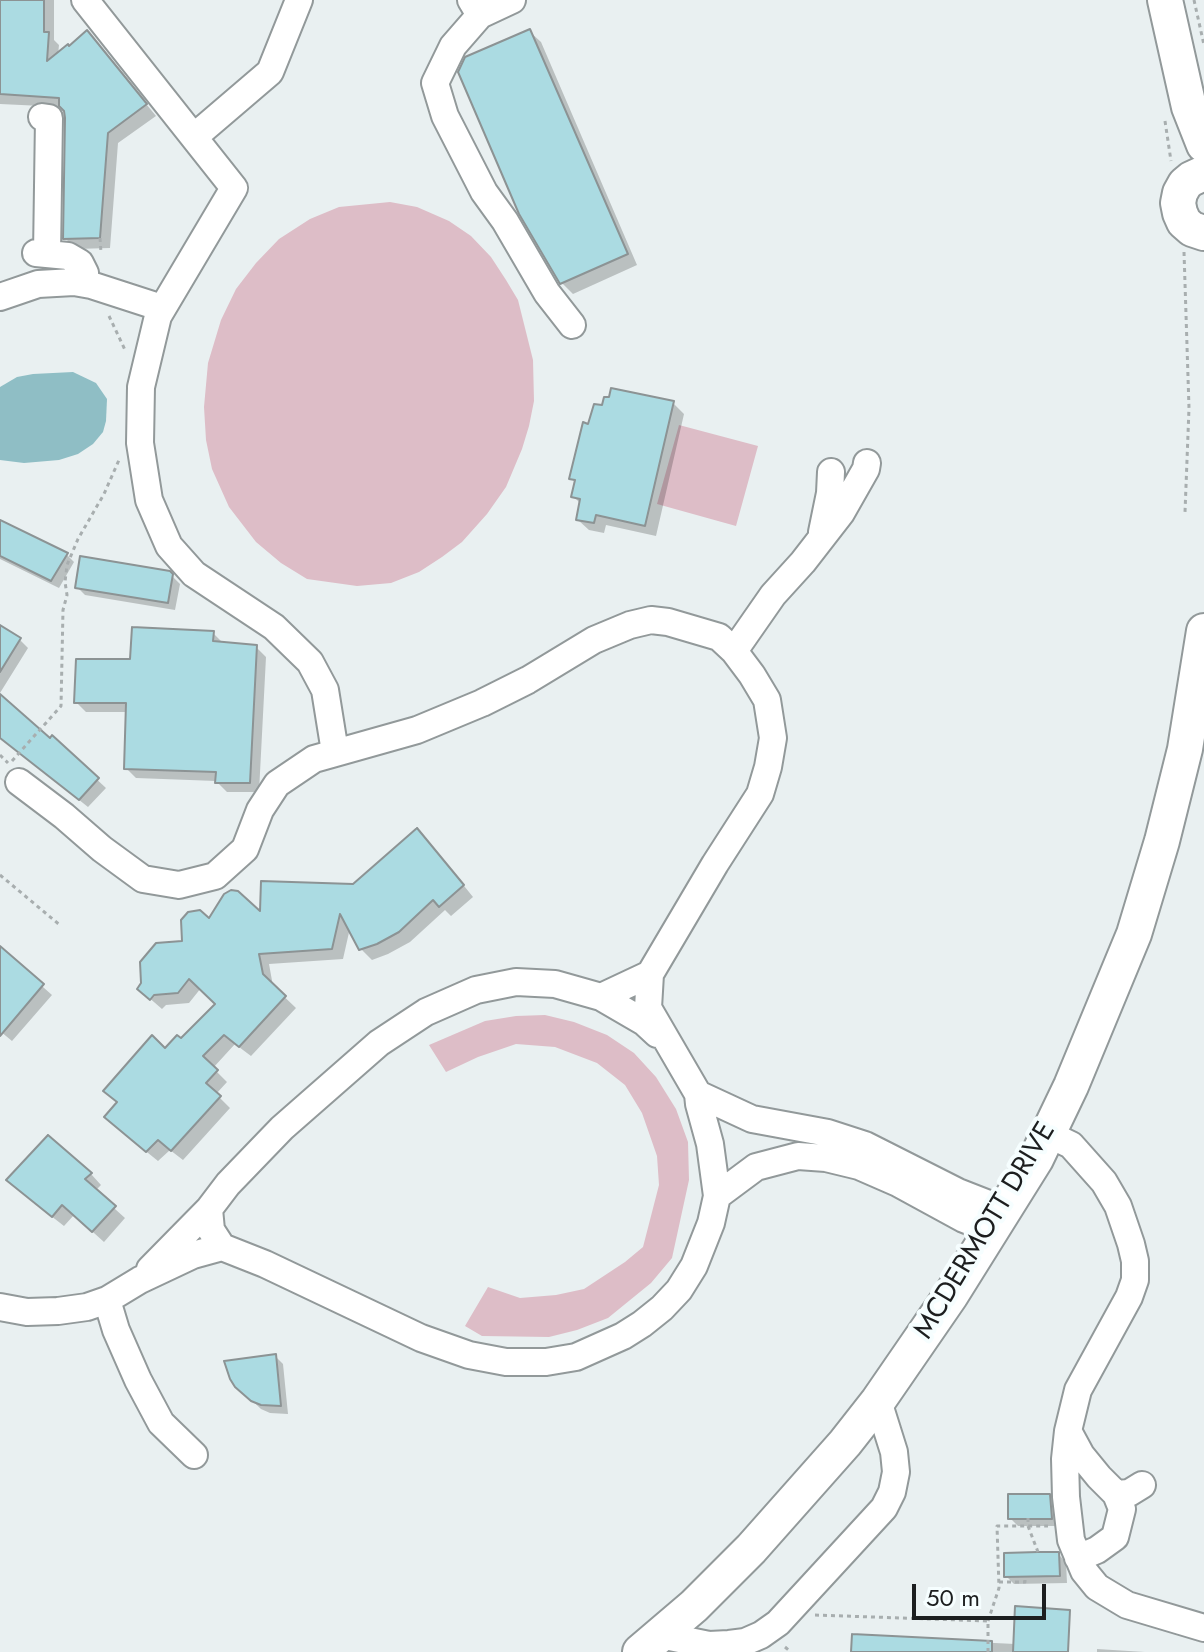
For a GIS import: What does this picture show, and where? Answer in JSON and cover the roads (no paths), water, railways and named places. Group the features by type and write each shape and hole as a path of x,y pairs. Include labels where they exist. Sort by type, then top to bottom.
{"main road":[{"path":"1165,0 1176,108 1187,175 1178,203 1195,242"},
{"path":"1176,108 1204,145"},
{"name":"MCDERMOTT DRIVE","path":"650,1644 694,1606 751,1549 845,1443 951,1295 1036,1159 1071,1086 1134,934 1185,749 1204,631"}],"lane":[{"path":"85,0 234,188 158,316 141,387 140,443 149,500 169,546 194,574 274,627 310,662 325,690 335,752"},
{"path":"194,137 270,72 299,0"},
{"path":"512,0 476,8 435,83 445,116 484,192 505,221 547,293 572,325"},
{"path":"42,117 49,118 44,161 42,253 68,256 80,263 86,284"},
{"path":"0,297 38,284 57,282 86,284 162,308"},
{"path":"734,651 773,595 841,513 867,463"},
{"path":"821,539 831,472"},
{"path":"14,773 102,849 143,879 179,885 215,876 245,849 260,810 277,784 314,759 417,730 482,703 615,630 651,620 719,637 734,651 767,700 773,738 760,794 650,974 648,1008 698,1094 710,1144 717,1196 711,1223 694,1266 679,1290 662,1308 623,1336 576,1357 546,1362 506,1362 469,1355 421,1338 265,1264 222,1247 211,1230 209,1209"},
{"path":"601,997 650,974"},
{"path":"140,1280 282,1128 379,1043 426,1012 476,990 516,982 555,984 601,997 644,1022 666,1041"},
{"path":"698,1094 752,1119 828,1133 865,1145 958,1192 998,1218"},
{"path":"1048,1134 1071,1145 1104,1182 1118,1206 1135,1261 1135,1280 1129,1297 1078,1390 1068,1431 1066,1497 1071,1540 1084,1571 1097,1587 1127,1605 1204,1628"},
{"path":"717,1196 756,1167 798,1156 826,1158 859,1166 898,1183 979,1225 998,1218"},
{"path":"0,1307 27,1312 87,1307 107,1300 140,1280 193,1255 222,1247"},
{"path":"107,1300 116,1330 161,1423 194,1455"},
{"path":"650,1644 745,1642 778,1623 884,1508 892,1492 896,1472 894,1452 878,1401"},
{"path":"1068,1431 1081,1455 1116,1494 1122,1509 1115,1537 1097,1550 1078,1558"},
{"path":"1116,1494 1129,1493 1142,1485"}],"water":[{"path":"73,372 96,383 107,399 103,432 93,444 78,454 59,460 24,463 0,460 0,387 17,377"}]}
